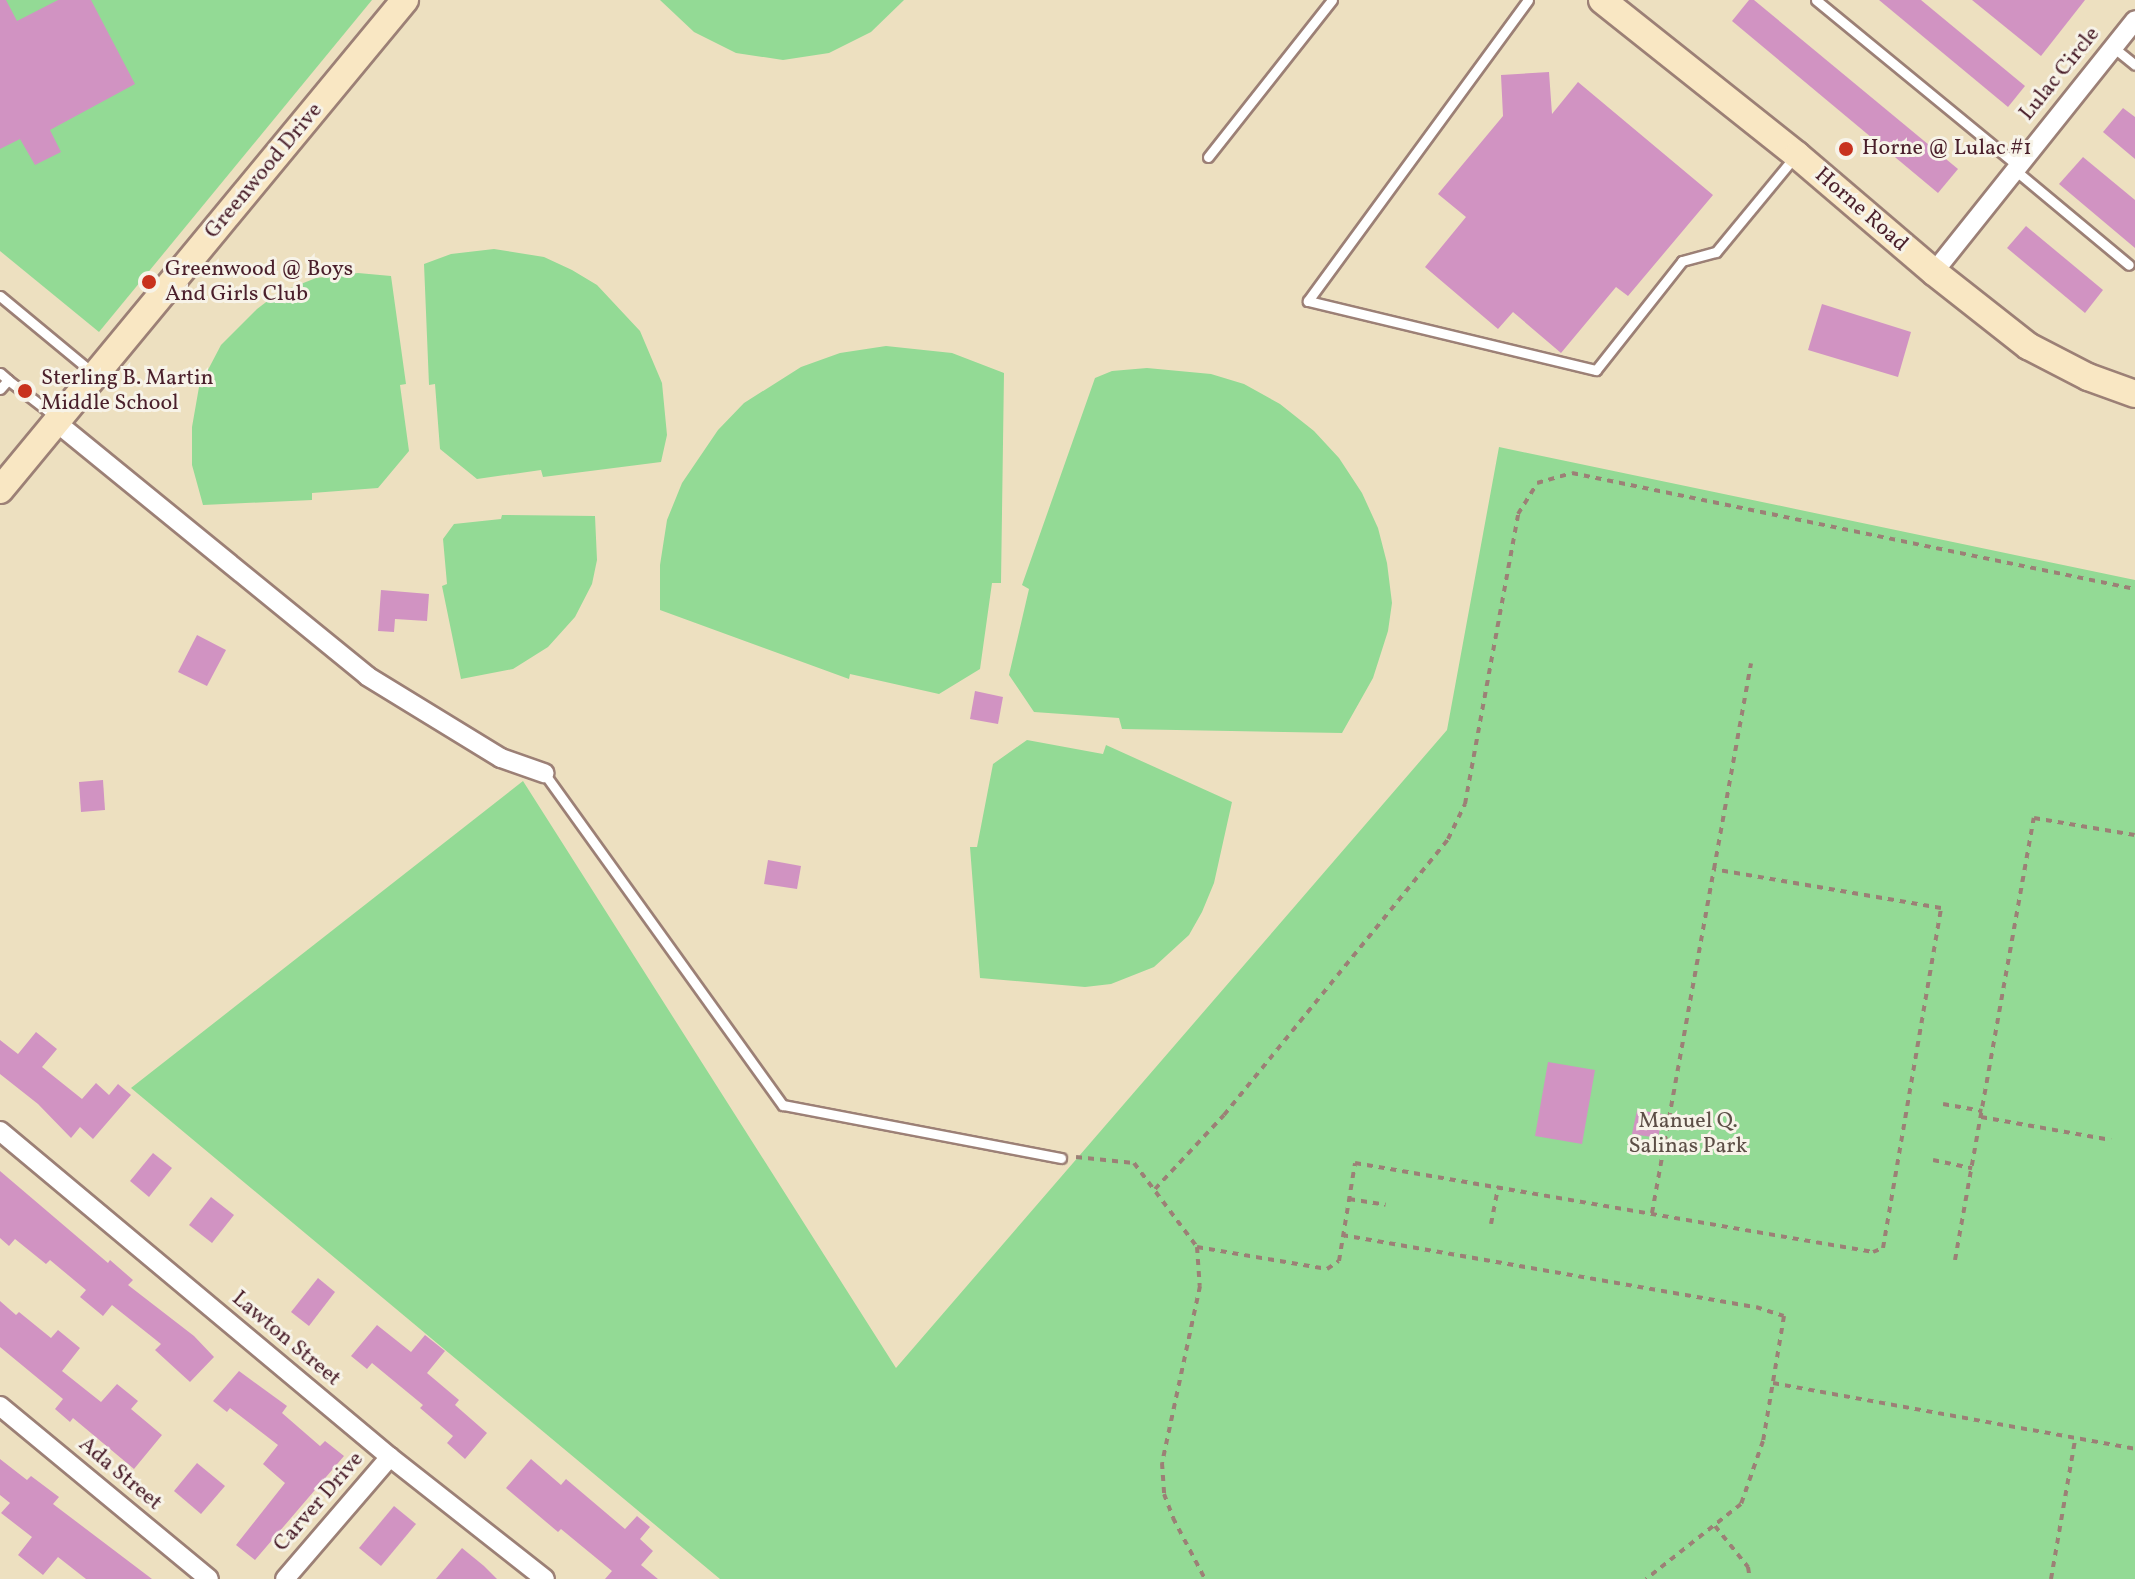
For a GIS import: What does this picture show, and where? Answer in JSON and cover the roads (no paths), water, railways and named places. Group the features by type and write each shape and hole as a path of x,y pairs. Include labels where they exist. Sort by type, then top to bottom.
{"main road":[{"name":"Greenwood Drive","path":"0,490 405,0"},
{"name":"Horne Road","path":"1602,0 1797,155 1934,272 2028,346 2088,377 2135,394"}],"street":[{"name":"Lulac Circle","path":"1934,272 2135,20"},
{"path":"57,421 367,676 501,758 544,773"},
{"name":"Lawton Street","path":"0,1131 390,1457 545,1579"},
{"name":"Ada Street","path":"0,1406 209,1579"},
{"name":"Carver Drive","path":"285,1579 390,1457"}],"lane":[{"path":"1208,157 1332,0"},
{"path":"1528,0 1308,301 1596,370 1682,261 1716,252 1797,155"},
{"path":"1816,0 2129,265"},
{"path":"2113,47 2135,65"},
{"path":"0,296 95,375"},
{"path":"0,389 4,376 57,421"},
{"path":"544,773 783,1105 1061,1158"}],"place":[{"name":"Horne @ Lulac #1","path":"1846,149"},
{"name":"Greenwood @ Boys And Girls Club","path":"149,282"},
{"name":"Sterling B. Martin Middle School","path":"25,391"}],"park label":[{"name":"Manuel Q. Salinas Park","path":"1688,1134"}]}
